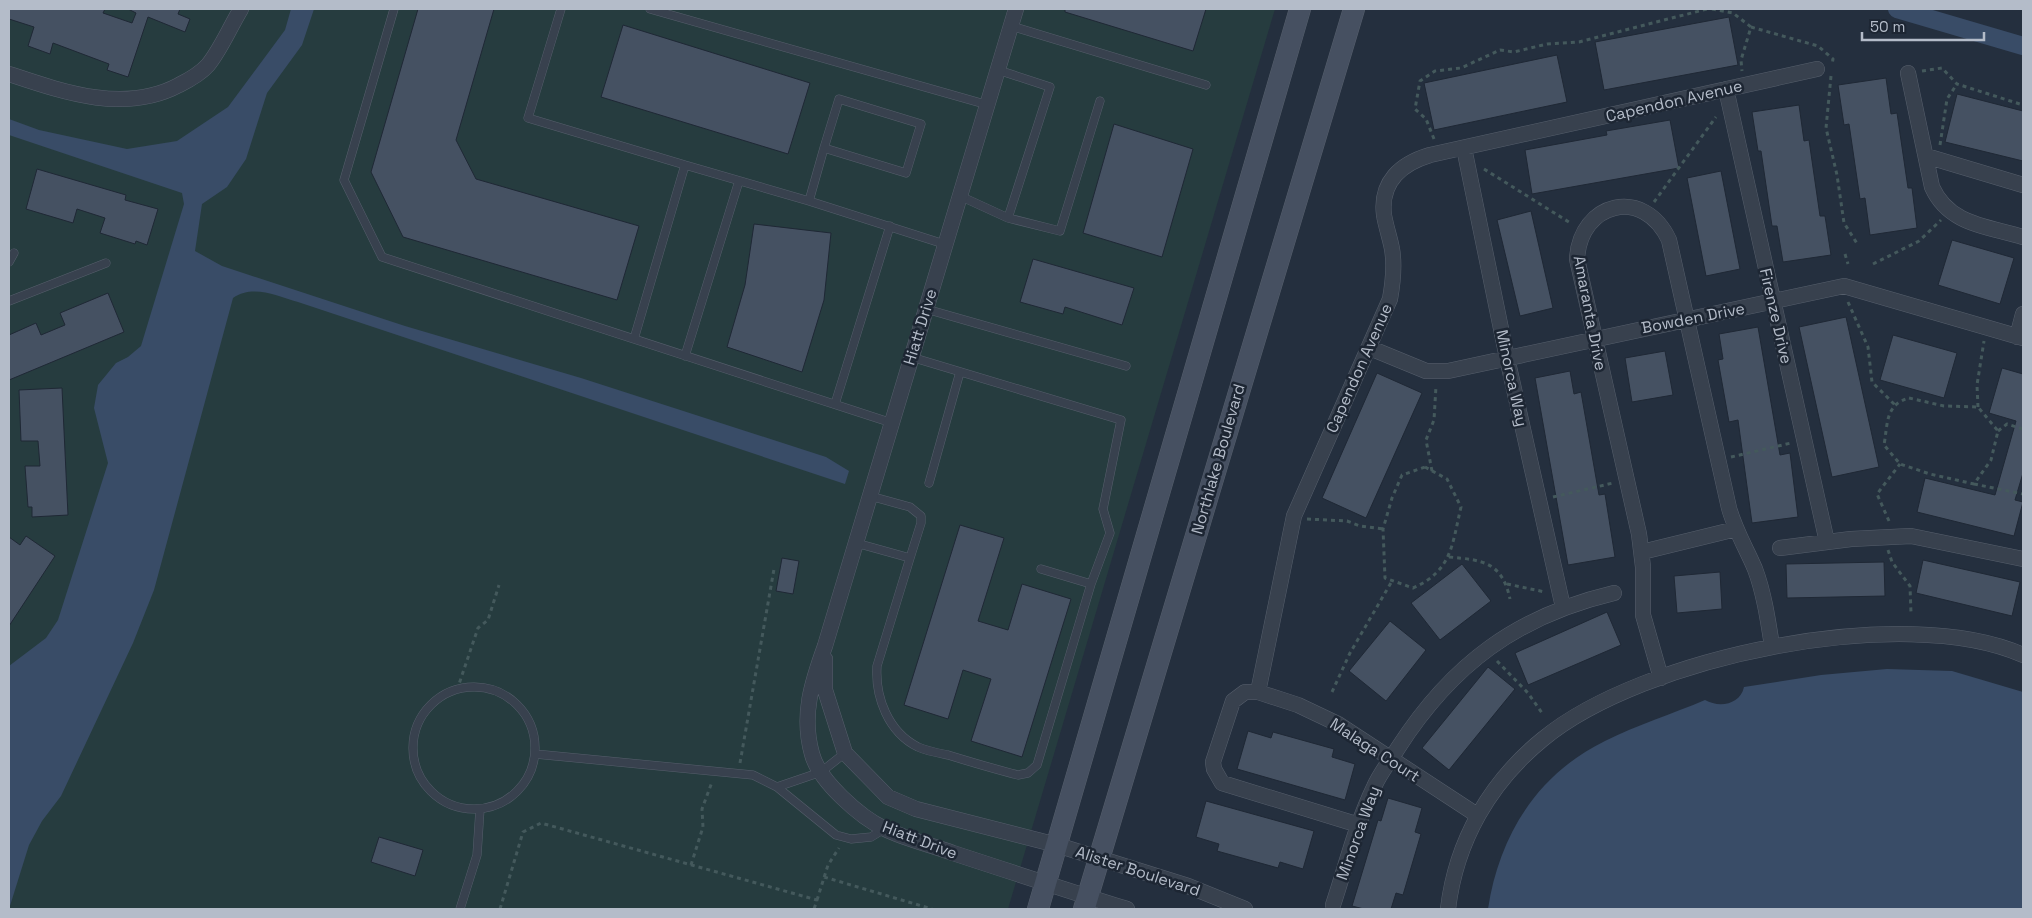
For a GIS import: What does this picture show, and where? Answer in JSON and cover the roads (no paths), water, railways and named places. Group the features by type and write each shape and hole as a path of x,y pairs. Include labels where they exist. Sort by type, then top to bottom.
{"main road":[{"path":"1038,909 1300,9"},
{"name":"Northlake Boulevard","path":"1086,903 1354,9"}],"street":[{"path":"9,74 104,100 132,100 159,94 187,81 207,65 241,9"},
{"name":"Hiatt Drive","path":"1016,9 810,691 807,726 812,755 821,772 845,801 884,829 1045,884"},
{"name":"Capendon Avenue","path":"1258,692 1294,516 1385,315 1393,284 1392,249 1383,206 1388,183 1402,166 1415,160 1464,148 1817,69"},
{"path":"1908,73 1930,157 1932,187 1938,201 1948,212 1958,218 2023,237"},
{"name":"Firenze Drive","path":"1726,89 1826,542"},
{"name":"Minorca Way","path":"1464,148 1507,358 1562,601"},
{"path":"1930,157 2023,185"},
{"name":"Amaranta Drive","path":"1661,678 1643,615 1642,552 1579,271 1577,250 1584,231 1590,222 1600,214 1618,207 1627,206 1648,213 1663,228 1668,240 1736,529 1756,571 1767,614 1772,646"},
{"name":"Bowden Drive","path":"1370,348 1413,368 1436,372 1686,318 1772,303 1844,286 1854,287 2020,338 2023,314"},
{"path":"1642,552 1736,529"},
{"path":"1780,548 1826,542 1911,536 2023,559"},
{"name":"Minorca Way","path":"1333,905 1374,784 1411,727 1434,700 1478,656 1562,601 1614,593"},
{"path":"1448,909 1451,886 1477,815 1507,773 1544,738 1569,720 1599,704 1661,678 1772,646 1865,635 1932,635 1966,639 2000,646 2023,655"},
{"name":"Hiatt Drive","path":"825,646 825,690 845,753 888,797 916,809 1057,845"},
{"path":"1258,692 1245,692 1233,701 1229,710 1213,762 1222,783 1359,825"},
{"name":"Malaga Court","path":"1258,692 1298,705 1338,724 1390,760 1477,815"},
{"name":"Alister Boulevard","path":"1057,845 1188,886 1245,909"},
{"path":"1045,884 1086,903 1127,909"}],"lane":[{"path":"394,9 344,180 382,257 892,423"},
{"path":"561,9 528,118 809,201 944,244"},
{"path":"650,9 988,104"},
{"path":"1011,26 1206,85"},
{"path":"998,70 1050,87 1008,218"},
{"path":"809,201 824,148 839,99 920,124 906,174 824,148"},
{"path":"960,196 1008,218 1060,231 1100,101"},
{"path":"634,339 685,165"},
{"path":"685,356 738,181"},
{"path":"836,404 890,226"},
{"path":"9,262 14,253"},
{"path":"9,301 106,263"},
{"path":"926,309 1126,366"},
{"path":"870,496 910,507 920,516 921,524 877,666 876,679 884,710 899,733 918,747 1018,775 1028,773 1037,765 1091,584 1110,533 1104,510 1121,420 911,357"},
{"path":"929,483 960,372"},
{"path":"856,543 910,558"},
{"path":"1040,569 1091,584"},
{"path":"484,688 504,694 521,708 532,726 535,754 532,768 523,785 507,800 480,809 464,808 448,804 432,792 418,772 415,759 416,731 422,717 437,700 457,690 484,688"},
{"path":"778,787 821,772 845,753"},
{"path":"535,754 753,776 778,787 836,835 851,840 871,837 884,829"},
{"path":"460,909 477,855 480,809"}],"water":[{"path":"291,9 314,9 302,45 267,93 246,159 227,187 202,204 195,251 222,266 405,326 581,378 826,457 849,471 845,484 282,297 265,292 249,292 233,298 154,590 133,643 61,796 42,821 29,845 9,909 9,666 46,638 58,620 108,463 94,408 98,385 116,363 128,357 141,346 184,204 182,193 9,135 9,119 39,130 127,149 177,141 228,107 285,30"},
{"path":"1887,669 1952,671 2023,692 2023,909 1488,909 1493,882 1501,857 1512,832 1525,810 1541,789 1581,755 1617,735 1705,700 1716,704 1734,701 1742,693 1744,687 1821,675"}],"waterway":[{"path":"1897,9 2023,46"}]}
